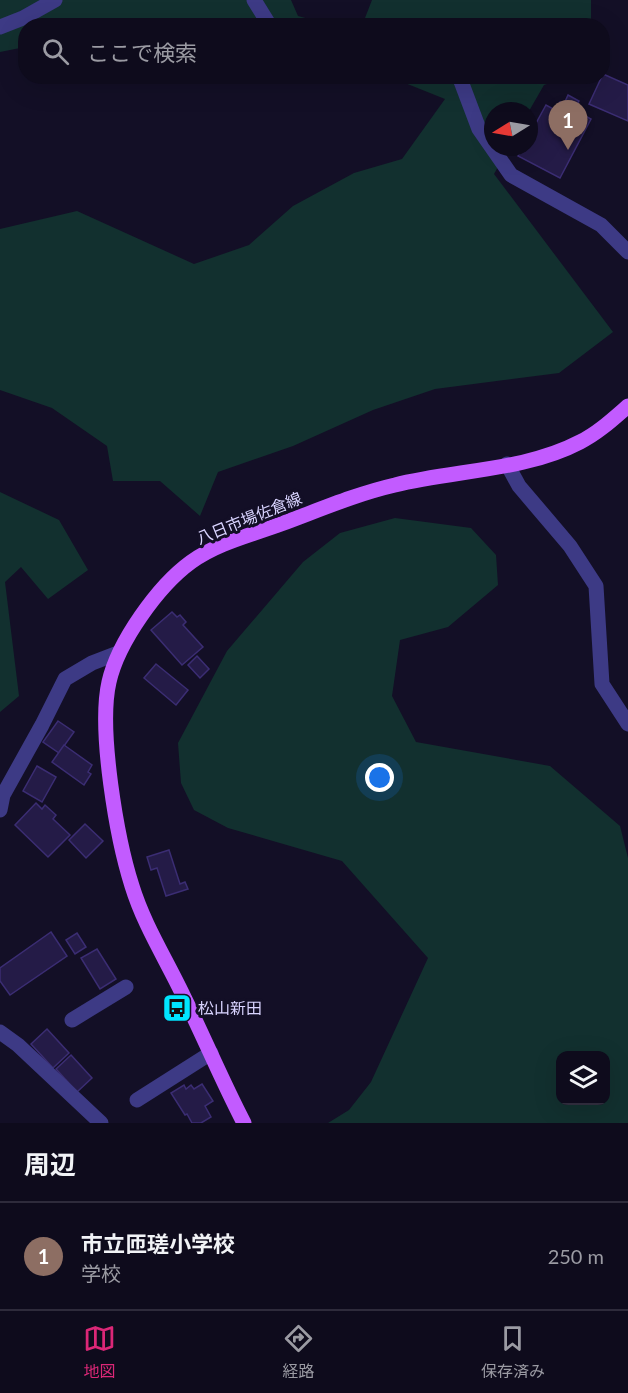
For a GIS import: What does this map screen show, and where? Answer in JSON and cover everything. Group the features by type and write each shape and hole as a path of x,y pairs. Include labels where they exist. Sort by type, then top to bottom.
{"main road":[{"name":"八日市場佐倉線","path":"244,1123 146,922 132,887 122,848 110,774 106,721 108,684 118,653 164,585 188,564 211,550 354,497 393,485 552,454 581,442 628,406"}],"street":[{"path":"23,18 55,0"},
{"path":"254,0 265,18"},
{"path":"0,27 18,20"},
{"path":"462,84 479,129 511,174 601,225 628,252"},
{"path":"507,464 519,486 570,546 596,586 602,684 628,724"},
{"path":"0,810 3,795 65,679 92,663 118,653"},
{"path":"72,1020 126,987"},
{"path":"0,1032 18,1045 101,1123"},
{"path":"136,1100 211,1053"}],"green space":[{"path":"0,0 291,0 298,16 305,18 18,18 18,48 0,52"},
{"path":"372,0 591,0 591,18 365,18"},
{"path":"408,84 547,84 534,102 484,102 484,156 504,156 494,174 613,332 559,373 435,389 373,410 293,446 218,472 200,516 160,481 113,481 107,446 52,408 0,390 0,229 77,211 194,264 249,245 293,206 354,173 402,159 445,99"},
{"path":"0,492 59,520 88,570 48,599 21,567 5,582 19,696 0,712"},
{"path":"395,518 471,528 496,555 498,585 448,627 400,640 392,696 416,742 550,766 620,826 628,858 628,1123 328,1123 349,1110 371,1082 428,958 342,861 228,828 194,810 181,783 178,743 227,651 303,562 340,533"}],"building":[{"path":"610,77 628,85 628,121 589,104 598,84 610,84"},
{"path":"568,95 579,101 574,110 564,104"},
{"path":"560,102 591,119 560,178 518,156 538,156 538,120 546,105 555,110"},
{"path":"172,612 177,617 180,615 186,622 183,625 203,647 182,665 151,630"},
{"path":"197,656 209,669 200,678 188,665"},
{"path":"156,664 188,690 176,705 144,678"},
{"path":"58,721 74,732 59,753 43,742"},
{"path":"64,745 92,765 88,772 91,774 84,785 52,762"},
{"path":"37,766 56,777 42,802 23,791"},
{"path":"36,803 42,809 45,805 56,815 53,819 70,835 48,857 15,825"},
{"path":"85,824 103,841 86,858 69,840"},
{"path":"169,850 180,884 185,882 188,889 166,896 157,868 151,870 147,857"},
{"path":"51,932 67,956 10,995 0,981 0,968"},
{"path":"77,933 86,947 75,954 66,940"},
{"path":"97,949 116,979 100,989 81,958"},
{"path":"47,1029 69,1053 53,1068 31,1044"},
{"path":"71,1055 92,1078 77,1092 56,1069"},
{"path":"202,1084 213,1101 205,1106 211,1117 201,1123 192,1123 171,1093 184,1085 186,1089 191,1085 194,1089"}],"place":[{"name":"市立匝瑳小学校","path":"568,150"},
{"name":"松山新田","path":"177,1008"}]}
